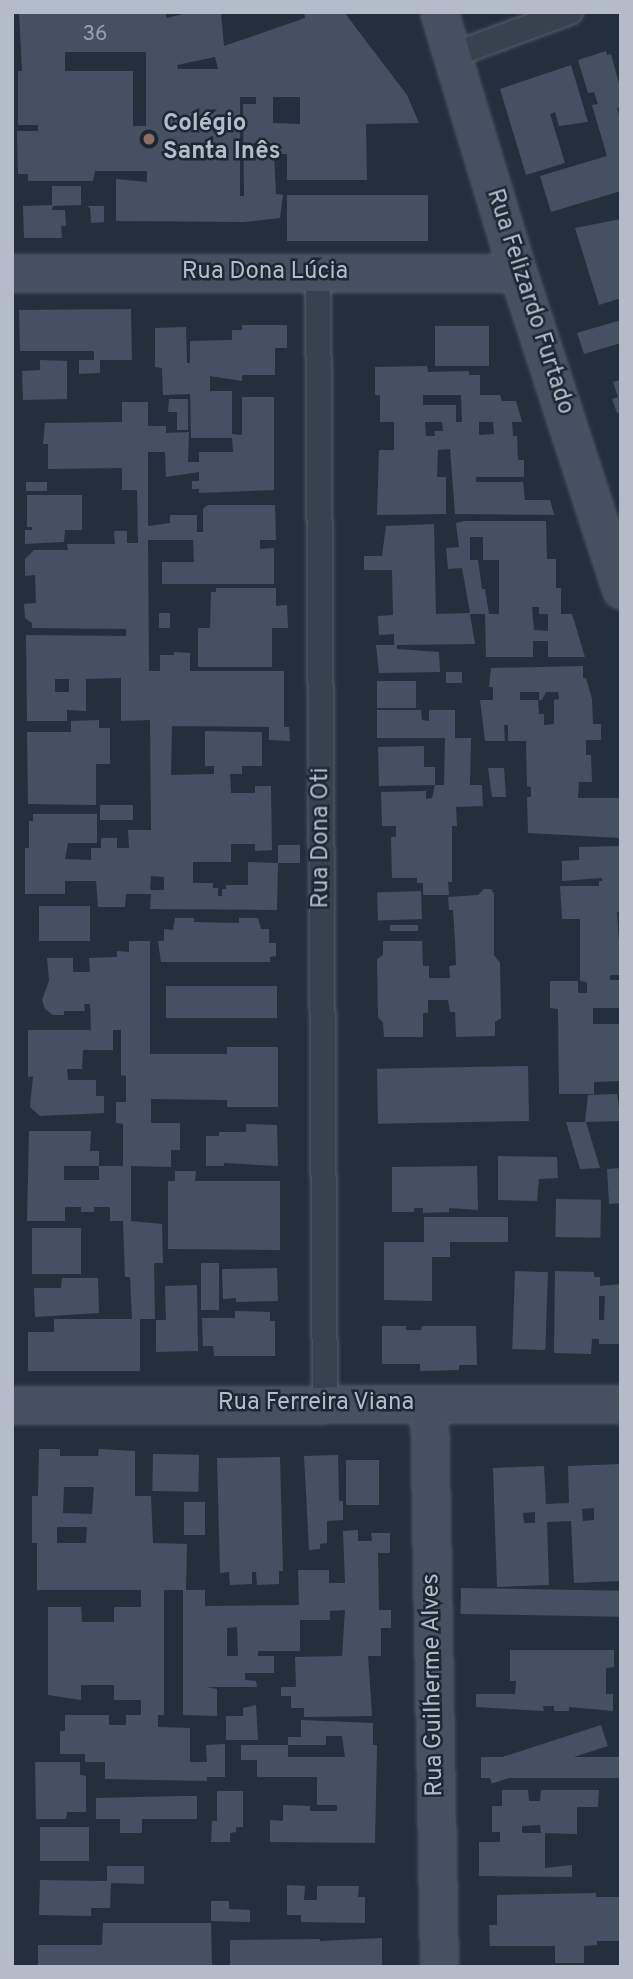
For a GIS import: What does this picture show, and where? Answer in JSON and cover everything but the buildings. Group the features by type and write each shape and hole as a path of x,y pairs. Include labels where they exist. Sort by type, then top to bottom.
{"street":[{"name":"Rua Felizardo Furtado","path":"439,12 518,273 612,529 621,590"},
{"path":"453,55 570,12"},
{"name":"Rua Dona Lúcia","path":"12,273 518,273"},
{"name":"Rua Dona Oti","path":"318,273 325,1403"},
{"name":"Rua Guilherme Alves","path":"429,1404 439,1967"},
{"name":"Rua Ferreira Viana","path":"12,1405 621,1404"}],"place":[{"name":"Colégio Santa Inês","path":"149,139"}]}
